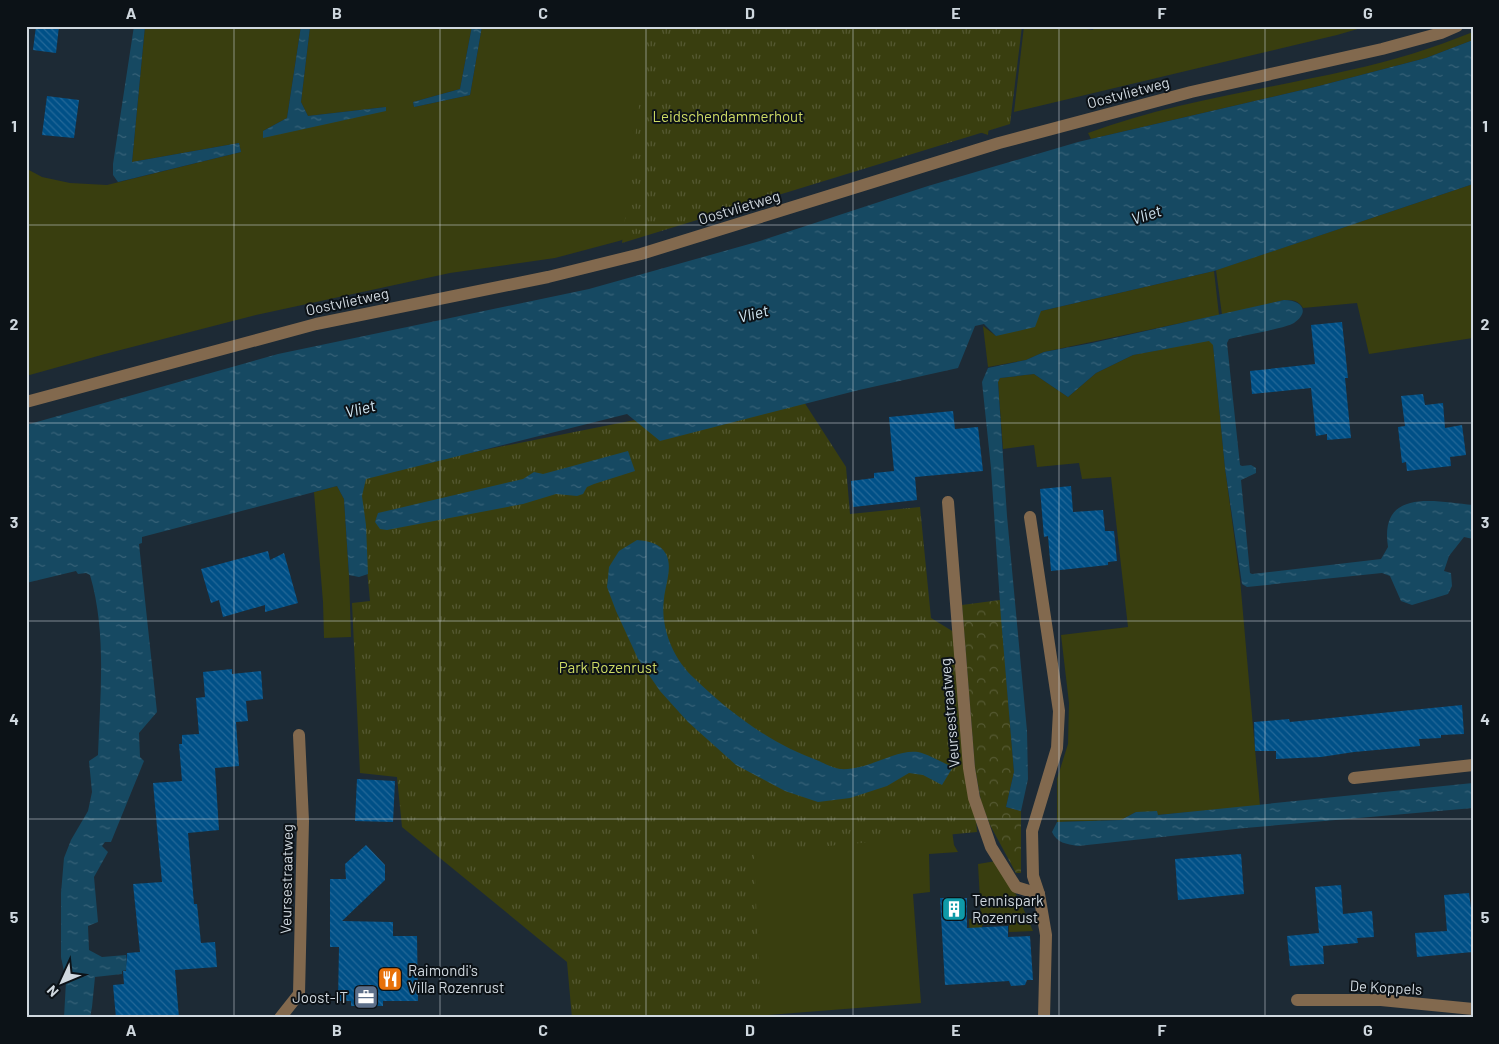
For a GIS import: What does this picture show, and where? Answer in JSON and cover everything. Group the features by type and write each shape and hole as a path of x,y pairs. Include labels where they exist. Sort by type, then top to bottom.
{"street":[{"name":"Oostvlietweg","path":"26,402 316,324 548,277 641,254 999,143 1191,92 1382,49 1441,33 1457,26"},
{"name":"Veursestraatweg","path":"948,502 969,768 974,798 991,847 1016,886 1040,894"},
{"path":"1030,517 1059,711 1057,748 1032,831 1033,876 1040,894 1046,935 1044,1018"},
{"name":"Veursestraatweg","path":"280,1018 299,994 303,821 299,735"},
{"path":"1354,778 1473,765"},
{"name":"De Koppels","path":"1298,1000 1381,1000 1473,1009"}],"green space":[{"path":"145,26 301,26 287,118 263,131 386,107 308,116 301,102 310,27 304,26 472,26 460,89 413,102 414,107 470,95 482,26 999,26 988,135 965,127 728,202 619,241 555,258 450,273 256,315 26,376 26,166 29,170 42,177 70,183 107,185 241,152 239,143 132,162"},
{"name":"Leidschendammerhout","path":"649,26 1022,26 1010,124 622,243"},
{"path":"1024,26 1069,26 1093,30 1094,26 1368,26 1014,112"},
{"path":"1473,32 1473,40 1426,58 1319,86 1091,139 1088,133 1152,113 1218,97 1381,63 1428,49"},
{"path":"1473,184 1473,338 1369,354 1357,303 1303,308 1295,301 1284,300 1222,315 1216,270"},
{"path":"1214,271 1219,315 1044,352 1026,360 988,367 983,326 996,336 1041,311"},
{"path":"1209,340 1213,344 1225,468 1240,579 1260,806 1157,815 1136,812 1121,820 1057,822 1057,779 1068,744 1069,703 1061,635 1128,627 1111,477 1082,479 1079,463 1037,467 1034,445 1003,449 998,382 1000,378 1034,374 1068,397 1096,373 1133,355"},
{"name":"Park Rozenrust","path":"795,388 846,467 850,514 920,507 931,618 962,637 977,832 754,853 761,1018 572,1018 567,962 402,827 397,777 360,773 352,603 370,601 358,475"},
{"path":"337,486 344,499 351,637 324,638 314,492"},
{"path":"1000,600 1014,772 1006,807 1021,811 1021,873 1016,873 990,825 981,801 975,768 962,605"},
{"path":"952,830 954,845 958,852 929,854 930,892 913,894 921,1003 732,1018 604,863"},
{"path":"996,861 1020,901 1033,931 1009,932 1009,924 982,925 982,936 970,945 969,919 981,919 978,864"}],"water":[{"path":"134,26 145,26 132,162 239,143 241,152 118,182 113,175 113,164"},
{"path":"301,26 310,27 301,102 308,116 386,107 386,111 263,138 263,131 287,118"},
{"path":"472,26 482,26 470,95 414,107 413,102 460,89"},
{"name":"Vliet","path":"1473,40 1473,184 1214,271 1041,311 1035,327 996,336 984,324 975,326 958,368 859,390 660,441 627,414 366,479 362,496 366,525 368,574 359,577 349,575 344,499 337,486 142,537 142,543 139,544 157,712 139,733 140,757 144,761 111,842 105,842 102,846 108,852 94,877 98,922 88,926 89,950 102,957 126,955 127,970 122,971 122,974 95,977 90,1018 64,1018 66,981 61,957 61,893 64,858 71,840 88,811 92,792 89,761 98,755 101,642 99,619 90,575 86,573 78,574 76,571 26,583 26,425 278,354 589,289 760,241 928,186 1078,142 1319,86 1426,58"},
{"path":"1290,300 1302,307 1302,314 1294,323 1229,339 1227,343 1240,465 1251,465 1256,468 1256,473 1241,480 1250,573 1381,559 1388,547 1387,528 1392,515 1401,507 1412,502 1427,501 1473,505 1473,539 1464,537 1449,556 1444,571 1451,573 1452,586 1448,594 1412,605 1401,601 1390,576 1382,573 1247,587 1242,584 1225,468 1213,345 1209,341 1133,355 1096,373 1068,397 1034,374 1000,378 998,382 1007,516 1027,731 1028,779 1021,811 1006,807 1014,772 991,468 982,382 988,368 1026,360 1044,352"},
{"path":"628,451 635,471 587,487 583,494 577,496 556,494 523,504 387,530 380,529 375,522 378,513 523,479 534,472 543,474"},
{"path":"637,540 657,545 666,554 669,571 663,610 666,631 670,642 680,662 722,703 752,726 784,746 840,769 861,767 900,754 918,752 953,767 942,785 923,775 909,773 887,786 850,798 818,802 785,791 736,765 688,722 660,691 638,659 616,611 607,587 609,567 619,551"},
{"path":"1473,783 1473,808 1245,828 1078,846 1059,841 1052,832 1057,822 1121,820 1136,812 1157,811 1158,815"}],"building":[{"path":"36,26 59,26 56,53 33,50"},
{"path":"47,96 79,100 74,138 42,135"},
{"path":"1342,322 1348,378 1345,378 1351,438 1327,440 1327,434 1316,436 1311,388 1252,394 1250,371 1315,364 1311,325"},
{"path":"1423,394 1425,405 1443,403 1445,428 1462,425 1466,455 1450,457 1451,466 1407,471 1406,462 1402,463 1398,427 1405,426 1401,396"},
{"path":"953,411 955,429 978,427 983,471 915,477 917,500 853,507 851,481 874,478 874,473 894,471 889,417"},
{"path":"1071,486 1073,512 1103,510 1105,531 1114,531 1117,561 1108,562 1108,565 1051,571 1048,536 1044,537 1040,489"},
{"path":"268,551 270,560 284,553 298,603 265,612 265,605 223,617 219,600 211,603 201,569"},
{"path":"232,669 232,674 261,671 263,699 246,701 248,721 236,722 239,766 215,768 219,830 188,833 194,904 197,904 201,943 215,942 217,967 175,970 179,1018 116,1018 113,985 124,984 123,971 126,971 127,953 140,952 133,884 162,882 153,783 182,781 179,744 182,744 182,735 199,734 196,698 205,697 203,672"},
{"path":"1462,705 1464,734 1441,735 1441,738 1419,739 1420,746 1321,757 1276,759 1276,751 1255,751 1254,722 1289,719 1290,722"},
{"path":"357,779 395,781 393,822 355,821"},
{"path":"366,845 385,865 385,880 342,921 393,922 393,936 417,936 418,1001 383,1001 383,1006 351,1006 351,1001 338,1001 339,947 330,947 330,879 346,879 345,864"},
{"path":"1241,854 1244,894 1178,900 1175,859"},
{"path":"1341,885 1343,914 1372,911 1374,937 1357,938 1358,943 1323,946 1324,964 1290,966 1287,936 1319,933 1315,887"},
{"path":"1469,893 1471,908 1473,909 1473,952 1417,957 1415,933 1447,931 1444,895"},
{"path":"940,898 967,898 967,928 1008,926 1008,937 1030,936 1033,980 1027,980 1025,985 1011,986 1009,981 945,985"}],"place":[{"name":"Tennispark Rozenrust","path":"954,909"},
{"name":"Raimondi's Villa Rozenrust","path":"390,979"},
{"name":"Joost-IT","path":"366,997"}]}
